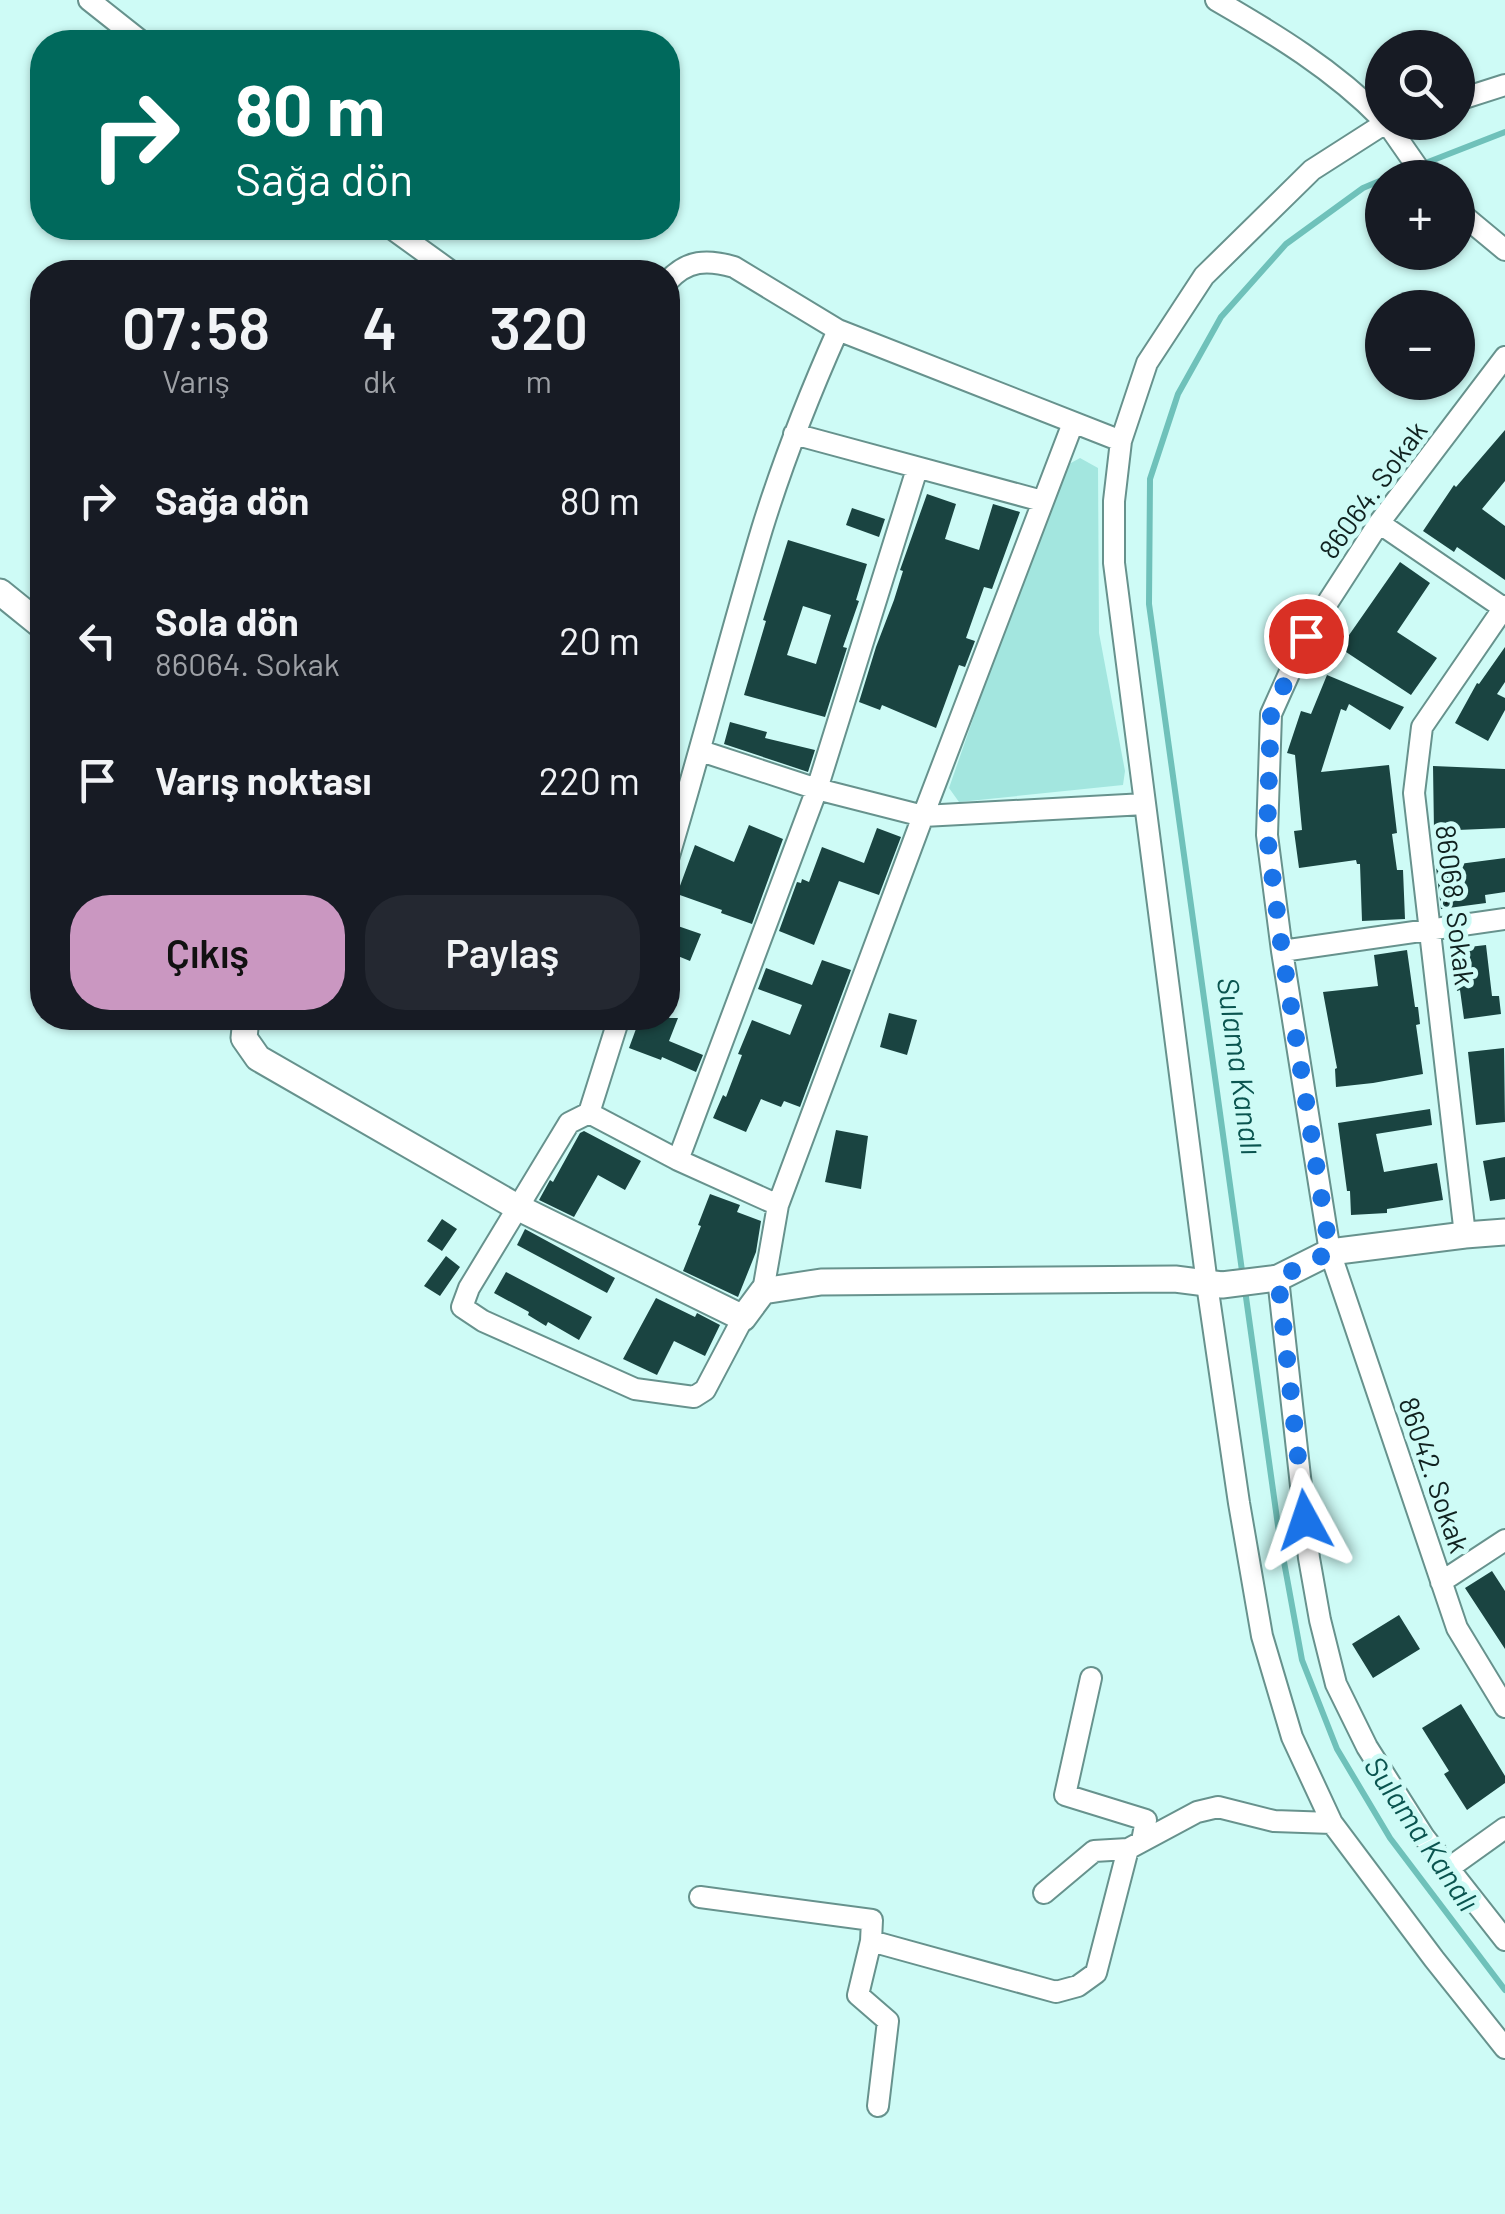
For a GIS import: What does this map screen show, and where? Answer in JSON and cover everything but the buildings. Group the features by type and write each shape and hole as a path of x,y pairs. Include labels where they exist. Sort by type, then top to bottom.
{"main road":[{"path":"0,592 30,616"},
{"path":"245,1030 244,1038 258,1058 517,1207 743,1318 763,1291 821,1282 1176,1279 1214,1284 1272,1279 1330,1252 1505,1232"}],"street":[{"path":"89,0 127,30"},
{"path":"1216,0 1277,36 1365,101"},
{"path":"1475,94 1505,84"},
{"path":"1365,135 1312,170 1204,276 1147,363 1121,440 1114,501 1114,563 1214,1284 1239,1503 1262,1636 1292,1737 1332,1823 1505,2048"},
{"path":"1475,225 1505,250"},
{"path":"408,240 435,260"},
{"path":"680,270 695,262 715,261 734,267 838,330 1121,440"},
{"path":"680,820 762,528 794,434 838,330"},
{"name":"86064. Sokak","path":"1330,1252 1267,835 1271,714 1306,636 1379,523 1505,356"},
{"path":"763,1291 778,1205 1073,423"},
{"path":"794,434 1042,501"},
{"path":"678,1160 817,789 917,468"},
{"path":"1379,523 1505,607"},
{"name":"86068. Sokak","path":"1465,1235 1414,793 1422,727 1505,607"},
{"path":"701,751 817,789 923,816 1145,804"},
{"path":"1282,950 1505,919"},
{"path":"615,1030 589,1113 569,1123 469,1288 462,1307 483,1321 635,1389 694,1397 704,1390 743,1318"},
{"path":"589,1113 678,1160 778,1205"},
{"name":"86042. Sokak","path":"1330,1252 1457,1628 1505,1707"},
{"path":"1272,1279 1309,1558 1336,1684 1367,1747 1424,1837 1505,1940"},
{"path":"1441,1582 1505,1540"},
{"path":"872,1942 1056,1992 1078,1986 1096,1973 1146,1820 1065,1795 1091,1678"},
{"path":"1044,1894 1094,1852 1135,1845 1197,1812 1218,1807 1274,1821 1332,1823"},
{"path":"1449,1868 1505,1828"},
{"path":"700,1897 872,1920 872,1942 858,1995 888,2021 878,2106"}],"shaded area":[{"path":"1080,458 1098,468 1099,633 1125,771 1123,785 959,802 949,788 1060,469"}],"waterway":[{"name":"Sulama Kanalı","path":"1433,160 1505,132"},
{"name":"Sulama Kanalı","path":"1243,1278 1149,604 1150,479 1178,394 1221,317 1286,244 1365,187"},
{"name":"Sulama Kanalı","path":"1245,1290 1280,1540 1302,1660 1337,1749 1390,1838 1505,1990"}],"route":[{"path":"1305,1520 1278,1278 1330,1252 1267,835 1271,714 1306,636"}]}
